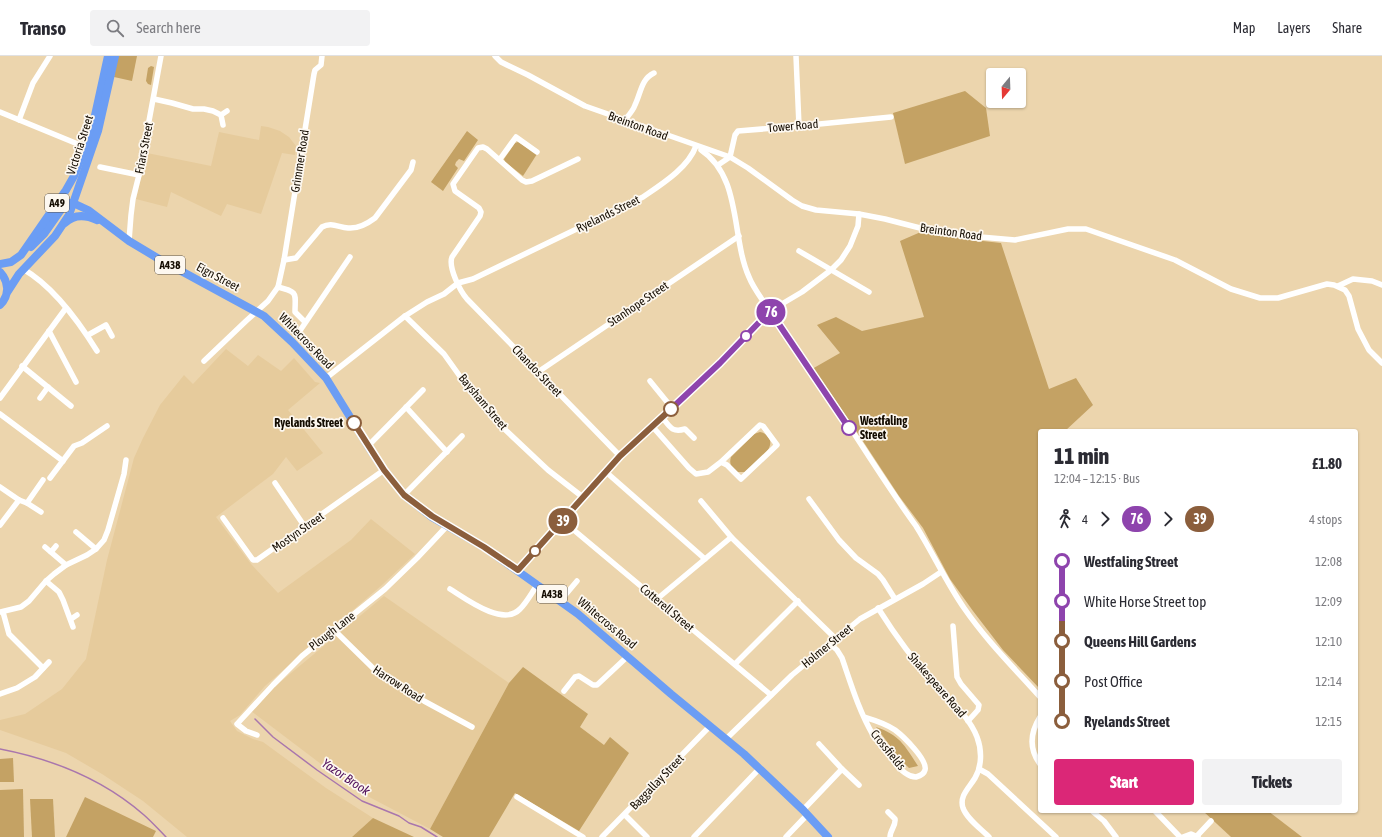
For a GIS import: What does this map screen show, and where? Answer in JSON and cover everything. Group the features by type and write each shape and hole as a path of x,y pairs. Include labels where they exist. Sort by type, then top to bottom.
{"highway":[{"name":"Victoria Street","path":"0,264 11,262 21,255 70,184 92,129 108,56"},
{"name":"Victoria Street","path":"1,306 8,290 23,269 47,245 62,226 73,203 98,131 115,56"},
{"path":"21,255 39,240 63,207 69,203 73,203"},
{"name":"Eign Street","path":"73,203 88,210 129,241 159,259 257,311"},
{"name":"Eign Street","path":"62,226 72,218 78,216 89,217 106,225"},
{"path":"0,272 4,277 8,290"},
{"name":"Whitecross Road","path":"257,311 277,328 326,378 368,446 384,470 404,495 426,513 484,547 561,600 760,768 828,837"}],"street":[{"path":"19,120 33,83 50,56"},
{"name":"Friars Street","path":"129,241 132,204 154,99 161,56"},
{"name":"Grimmer Road","path":"204,361 268,302 278,287 284,260 314,74 315,70 321,65 322,56"},
{"name":"Breinton Road","path":"496,56 501,62 584,106 730,157 748,168 792,200 802,206 816,210 859,214 920,228 955,234 1015,240 1068,229 1086,228 1175,260 1231,289 1260,298 1278,298 1327,284 1338,286 1353,279 1372,281 1382,285"},
{"path":"796,56 799,126"},
{"path":"624,121 635,105 641,88 648,76 654,73"},
{"path":"154,99 192,109 211,111 221,115"},
{"path":"221,115 227,111"},
{"path":"0,112 85,147"},
{"path":"221,115 223,125"},
{"name":"Tower Road","path":"730,157 735,135 738,130 891,117"},
{"path":"537,152 516,137 500,159 522,180 529,182 578,159"},
{"path":"696,146 710,156 718,165 731,196 738,236 751,283 916,526 941,572 965,609 978,627 1038,695"},
{"name":"Ryelands Street","path":"326,378 405,316 426,302 444,294 458,283 473,279 643,197 662,184 687,162 693,155 696,146"},
{"name":"Chandos Street","path":"500,159 487,149 483,147 478,148 453,184 455,191 479,208 481,212 480,216 450,260 450,264 467,299 620,456"},
{"path":"718,165 730,157"},
{"path":"284,260 296,258 322,227 326,225 354,228 369,223 375,218 411,170 413,162"},
{"path":"100,166 139,175"},
{"path":"518,570 620,456 720,363 770,311 802,292 831,270 841,260 850,246 858,226 859,214"},
{"name":"Stanhope Street","path":"538,372 738,236"},
{"path":"799,251 869,292"},
{"path":"298,332 350,257"},
{"path":"23,269 38,278 66,308 88,335 97,351"},
{"path":"1338,286 1345,290 1349,296 1358,329 1369,350 1382,363"},
{"path":"278,287 287,289 295,295 295,312 305,322"},
{"path":"0,398 66,308"},
{"name":"Baysham Street","path":"405,316 444,354 474,396 497,422 548,470 584,498"},
{"path":"88,335 112,321"},
{"path":"106,325 112,336"},
{"path":"49,331 76,382"},
{"path":"22,366 71,406"},
{"path":"650,381 672,408"},
{"path":"40,398 48,387"},
{"path":"368,446 423,390"},
{"path":"406,407 447,452"},
{"path":"0,414 63,461"},
{"path":"662,417 673,430 677,432 685,429 694,438"},
{"path":"652,426 696,474 708,472 762,425 777,445 741,479 727,465 721,462"},
{"path":"50,478 74,446 82,443 107,426"},
{"path":"404,495 462,436"},
{"path":"43,668 9,634 1,612 20,607 29,601 46,581 66,565 96,549 104,540 124,474 126,460"},
{"name":"Mostyn Street","path":"223,518 255,561 384,470"},
{"path":"606,472 705,559"},
{"path":"27,502 43,480"},
{"path":"275,483 305,527"},
{"path":"0,487 19,500 27,502 41,512"},
{"path":"809,499 839,540 856,558 878,574 895,599"},
{"path":"0,525 19,500"},
{"path":"701,501 732,538 836,639"},
{"name":"Cotterell Street","path":"563,520 772,695"},
{"name":"Plough Lane","path":"256,735 246,731 237,724 272,684 333,630 385,589 447,526"},
{"path":"76,532 84,535 96,549"},
{"path":"658,599 732,538"},
{"path":"51,552 56,546"},
{"path":"45,547 66,565"},
{"name":"Holmer Street","path":"726,739 792,675 860,619 923,584 941,572"},
{"path":"46,581 59,592 74,627"},
{"path":"561,600 577,581"},
{"path":"450,590 484,610 512,615 520,610 538,584"},
{"path":"734,664 798,601"},
{"name":"Shakespeare Road","path":"878,608 904,647 968,721 978,739 981,752 979,769"},
{"path":"71,619 77,615"},
{"path":"952,626 958,677 961,684 979,705 978,710 968,721"},
{"name":"Harrow Road","path":"333,630 377,672 424,701 472,727"},
{"name":"Crossfields","path":"830,644 837,650 842,658 864,717 874,736 904,772 913,777 923,774 925,765 906,740 894,730 882,723 864,717"},
{"path":"564,691 575,677 579,676 593,685 597,685 628,656"},
{"path":"0,694 17,688 34,677 49,662"},
{"path":"1038,721 1032,734 1032,746 1038,762"},
{"name":"Baggallay Street","path":"602,837 710,726"},
{"path":"819,744 842,769 859,784"},
{"path":"694,837 760,768"},
{"path":"786,837 842,769"},
{"path":"990,837 970,818 962,806 962,798 965,791 979,769 988,774 1056,837"},
{"path":"517,797 583,837"},
{"path":"888,812 895,819 896,824 890,833 890,837"},
{"path":"1094,813 1104,821 1116,837"},
{"path":"1157,813 1180,837"},
{"path":"625,815 647,837"},
{"path":"1184,837 1191,834 1197,837 1211,821"}],"shaded area":[{"path":"118,56 137,56 132,81 114,77"},
{"path":"151,66 154,67 151,85 146,81 148,68"},
{"path":"965,91 986,108 990,136 905,164 893,113"},
{"path":"261,126 280,131 289,137 296,146 295,155 282,153 261,214 227,204 221,216 171,192 167,207 136,199 147,153 211,166 219,132 259,140"},
{"path":"467,131 478,140 464,161 459,159 456,162 455,165 458,168 443,191 431,182"},
{"path":"518,142 537,154 523,176 505,162 504,159 515,143"},
{"path":"923,231 1001,243 1049,389 1076,378 1093,405 1067,429 1038,429 1038,687 1003,650 950,579 923,528 899,496 853,426 812,369 840,353 817,325 836,317 862,331 924,317 900,241"},
{"path":"226,349 248,366 258,355 281,371 294,358 315,382 320,383 288,410 323,453 297,471 286,457 273,474 216,517 251,564 278,593 351,540 371,519 415,554 382,585 265,686 240,715 230,721 237,731 263,742 326,788 373,818 352,837 187,837 143,801 102,774 66,753 0,730 0,720 25,714 62,689 86,659 107,560 134,458 143,438 160,405 184,375 193,384"},
{"path":"760,432 764,433 770,441 770,446 767,451 745,472 736,472 730,462 731,457 754,434"},
{"path":"384,596 509,683 430,829 354,789 251,711 267,693"},
{"path":"523,667 588,714 580,727 604,745 610,737 629,753 579,831 515,793 489,837 443,837 430,829 509,683"},
{"path":"876,727 891,734 901,742 918,766 909,768 900,759"},
{"path":"13,758 14,782 0,782 0,759"},
{"path":"23,789 24,837 0,837 0,790"},
{"path":"85,797 156,831 153,837 66,837"},
{"path":"30,799 53,799 55,837 32,837"},
{"path":"1205,813 1271,813 1302,837 1231,837"},
{"path":"373,818 414,837 352,837"}],"waterway":[{"name":"Yazor Brook","path":"255,719 273,737 362,801 399,816 409,823 421,827 437,837"},
{"path":"0,749 58,765 95,781 128,803 147,818 166,837"}],"bus line":[{"name":"76","path":"671,409 720,363 770,311 849,428"},
{"name":"39","path":"354,423 384,470 404,495 438,521 484,547 518,570 620,456 671,409"}],"place":[{"name":"Ryelands Street","path":"354,423"},
{"name":"Westfaling Street","path":"849,428"}]}
